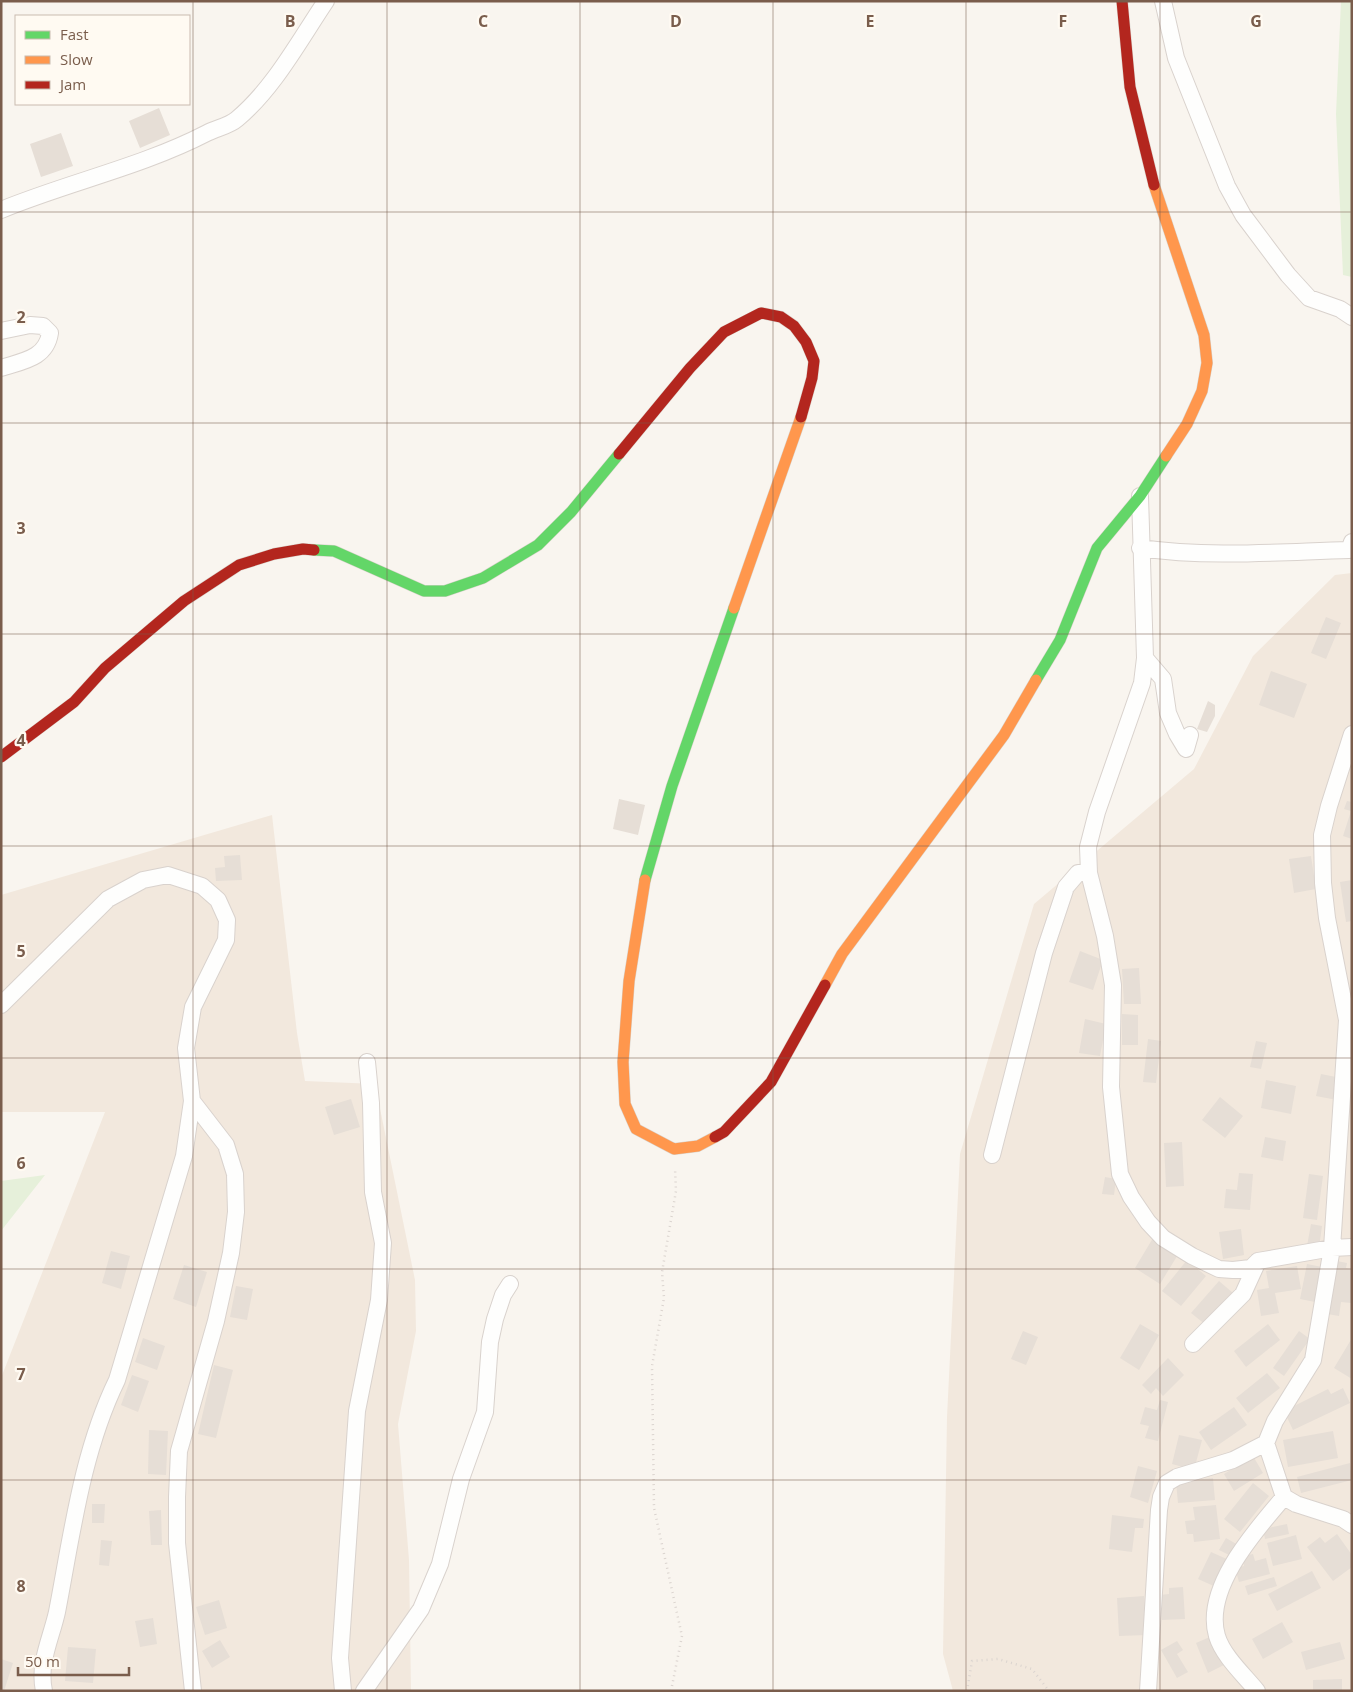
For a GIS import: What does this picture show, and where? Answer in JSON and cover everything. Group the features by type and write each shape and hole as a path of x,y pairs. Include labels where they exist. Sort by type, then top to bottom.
{"street":[{"path":"1,210 56,189 171,152 215,129 230,124 264,91 326,1"},
{"path":"1,757 74,702 105,668 184,601 239,565 274,554 303,549 334,551 424,591 445,591 484,578 538,545 571,512 690,368 724,332 761,313 781,317 794,326 806,342 814,361 812,378 803,411 672,786 642,889 629,981 623,1062 625,1104 636,1129 674,1149 698,1146 724,1132 771,1082 842,954 914,854 1004,735 1060,640 1097,548 1140,496 1186,424 1202,391 1208,363 1204,335 1145,163 1131,90 1122,1"},
{"path":"1163,1 1176,58 1227,186 1243,215 1288,275 1309,298 1340,310 1352,317"},
{"path":"1,331 30,325 43,326 50,333 49,343 40,354 1,368"},
{"path":"1140,496 1140,548 1145,658 1142,683 1097,812 1088,848 1089,873 1105,936 1113,985 1112,1087 1120,1174 1131,1197 1148,1222 1163,1238 1192,1256 1219,1269 1251,1268 1258,1261 1332,1248 1352,1247"},
{"path":"1140,548 1181,554 1243,553 1349,550 1352,542"},
{"path":"1145,658 1163,679 1168,713 1177,734 1186,748 1190,735"},
{"path":"1148,1691 1161,1497 1167,1483 1177,1477 1233,1460 1266,1443 1278,1414 1312,1360 1332,1248 1347,1020 1327,918 1323,883 1322,836 1329,806 1352,734"},
{"path":"992,1155 1044,953 1066,887 1078,873 1089,873"},
{"path":"1,1005 108,899 143,880 168,875 202,886 218,900 227,920 226,940 193,1007 186,1048 192,1101 184,1156 117,1380 101,1413 82,1479 56,1617 44,1655 42,1682 44,1691"},
{"path":"343,1691 340,1658 357,1411 379,1300 383,1243 373,1192 371,1104 367,1062"},
{"path":"192,1101 226,1145 235,1174 236,1212 231,1254 216,1321 179,1451 176,1497 177,1543 194,1691"},
{"path":"1193,1344 1243,1294 1258,1261"},
{"path":"364,1691 421,1609 440,1564 461,1479 485,1412 490,1342 503,1294 510,1284"},
{"path":"1266,1443 1284,1496 1296,1504 1343,1519 1352,1525"},
{"path":"1257,1691 1222,1647 1217,1636 1214,1615 1221,1590 1238,1555 1284,1496"}],"path":[{"path":"671,1691 682,1636 654,1508 652,1366 664,1298 663,1263 676,1191 674,1149"},
{"path":"967,1691 972,1661 998,1659 1032,1669 1049,1691"}],"shaded area":[{"path":"1352,573 1352,1691 953,1691 943,1654 947,1417 960,1154 1034,904 1194,769 1253,656 1335,575"},
{"path":"272,815 297,1033 305,1081 375,1084 415,1280 416,1331 398,1424 409,1560 411,1691 1,1691 1,1378 105,1112 1,1112 1,895"}],"green space":[{"path":"1341,1 1352,1 1352,277 1343,275 1336,114"},
{"path":"45,1175 1,1231 1,1181"}],"building":[{"path":"159,108 170,135 140,148 129,121"},
{"path":"61,133 73,166 41,177 30,144"},
{"path":"1326,617 1341,623 1326,659 1311,653"},
{"path":"1271,671 1307,684 1294,718 1259,705"},
{"path":"1208,701 1215,705 1215,716 1207,732 1197,729"},
{"path":"619,799 645,805 638,835 613,829"},
{"path":"1347,801 1352,802 1352,839 1343,836 1351,811 1344,809"},
{"path":"240,855 242,880 216,881 215,868 225,867 224,856"},
{"path":"1311,856 1316,889 1294,893 1289,859"},
{"path":"1352,880 1352,921 1346,922 1340,882"},
{"path":"1080,951 1103,960 1093,990 1069,982"},
{"path":"1139,968 1141,1004 1124,1004 1122,969"},
{"path":"1122,1014 1138,1015 1138,1045 1122,1045"},
{"path":"1085,1019 1106,1024 1100,1056 1079,1053"},
{"path":"1148,1039 1161,1041 1156,1083 1143,1082"},
{"path":"1256,1041 1267,1043 1261,1069 1250,1067"},
{"path":"1321,1074 1341,1078 1337,1100 1316,1096"},
{"path":"1266,1080 1296,1086 1291,1114 1261,1108"},
{"path":"1220,1097 1243,1116 1225,1138 1202,1120"},
{"path":"351,1099 360,1127 334,1135 325,1107"},
{"path":"1265,1137 1286,1141 1283,1161 1261,1157"},
{"path":"1182,1142 1184,1186 1166,1187 1164,1143"},
{"path":"1239,1173 1253,1174 1250,1210 1224,1208 1226,1189 1237,1190"},
{"path":"1309,1174 1323,1176 1317,1220 1303,1218"},
{"path":"1105,1177 1116,1179 1114,1195 1102,1194"},
{"path":"1311,1224 1322,1226 1319,1248 1307,1246"},
{"path":"1241,1229 1244,1255 1223,1259 1219,1232"},
{"path":"1153,1238 1179,1253 1160,1284 1135,1268"},
{"path":"111,1251 130,1256 121,1289 102,1283"},
{"path":"1187,1260 1206,1276 1181,1306 1162,1291"},
{"path":"1337,1261 1347,1263 1346,1268 1352,1269 1351,1303 1341,1302 1339,1316 1327,1314"},
{"path":"1307,1264 1322,1267 1315,1302 1300,1299"},
{"path":"184,1265 207,1272 196,1307 173,1299"},
{"path":"1297,1266 1301,1289 1275,1293 1279,1313 1261,1316 1257,1290 1269,1288 1266,1271"},
{"path":"1219,1281 1233,1293 1206,1325 1191,1313"},
{"path":"236,1286 253,1289 247,1320 230,1317"},
{"path":"1140,1324 1159,1335 1139,1370 1120,1358"},
{"path":"1268,1324 1280,1340 1246,1367 1234,1351"},
{"path":"1023,1331 1038,1337 1026,1365 1011,1359"},
{"path":"1299,1331 1310,1339 1284,1376 1273,1368"},
{"path":"143,1338 165,1346 157,1370 135,1362"},
{"path":"1352,1338 1352,1379 1334,1368"},
{"path":"1168,1358 1184,1375 1163,1396 1156,1388 1151,1394 1142,1385"},
{"path":"214,1365 233,1370 216,1438 198,1434"},
{"path":"1267,1373 1280,1388 1248,1413 1236,1398"},
{"path":"132,1375 149,1381 138,1412 121,1405"},
{"path":"1343,1388 1350,1403 1293,1430 1284,1411 1328,1389 1331,1394"},
{"path":"1160,1400 1168,1402 1158,1441 1145,1438 1149,1426 1140,1424 1145,1407 1157,1410"},
{"path":"1234,1407 1247,1425 1211,1450 1199,1432"},
{"path":"149,1430 168,1431 166,1475 148,1474"},
{"path":"1333,1431 1338,1458 1288,1467 1283,1440"},
{"path":"1179,1435 1202,1440 1194,1470 1172,1464"},
{"path":"1253,1456 1263,1473 1234,1491 1224,1474"},
{"path":"1350,1463 1352,1480 1301,1493 1297,1477"},
{"path":"1138,1466 1157,1471 1148,1503 1130,1497"},
{"path":"1213,1478 1215,1500 1178,1503 1176,1482"},
{"path":"1253,1483 1269,1496 1240,1532 1224,1519"},
{"path":"92,1504 105,1504 104,1523 92,1523"},
{"path":"1216,1505 1220,1539 1194,1542 1193,1534 1187,1534 1185,1521 1195,1520 1193,1507"},
{"path":"161,1510 162,1545 151,1545 149,1511"},
{"path":"1112,1515 1144,1519 1143,1528 1135,1528 1132,1552 1109,1549"},
{"path":"1287,1524 1289,1534 1265,1539 1263,1529"},
{"path":"1337,1534 1352,1555 1352,1567 1333,1581 1307,1547 1320,1537 1325,1543"},
{"path":"1296,1535 1302,1559 1273,1566 1267,1543"},
{"path":"1226,1538 1238,1545 1231,1556 1219,1550"},
{"path":"101,1540 112,1541 109,1566 99,1565"},
{"path":"1211,1552 1229,1560 1216,1587 1198,1579"},
{"path":"1253,1554 1255,1561 1266,1558 1270,1574 1239,1582 1235,1568 1244,1566 1242,1556"},
{"path":"1312,1571 1321,1588 1277,1611 1268,1594"},
{"path":"1274,1577 1277,1586 1248,1595 1245,1586"},
{"path":"1183,1587 1185,1619 1162,1620 1160,1595 1169,1594 1169,1588"},
{"path":"1144,1596 1146,1635 1119,1636 1117,1598"},
{"path":"219,1600 227,1628 205,1635 196,1607"},
{"path":"153,1618 157,1644 140,1647 135,1621"},
{"path":"1282,1622 1293,1642 1263,1659 1252,1639"},
{"path":"1212,1636 1224,1665 1208,1673 1196,1643"},
{"path":"220,1640 230,1657 212,1668 202,1651"},
{"path":"1177,1641 1183,1650 1177,1654 1188,1672 1177,1678 1161,1650"},
{"path":"1340,1642 1345,1659 1306,1670 1301,1652"},
{"path":"68,1647 96,1649 93,1683 65,1681"},
{"path":"1,1659 13,1663 4,1691 1,1691"},
{"path":"1342,1679 1342,1691 1313,1691 1313,1680"}],"traffic: fast":[{"path":"314,550 334,551 424,591 445,591 483,578 538,545 571,512 619,454"},
{"path":"1036,680 1060,640 1097,548 1140,496 1166,456"},
{"path":"645,880 672,786 734,608"}],"traffic: slow":[{"path":"1154,185 1204,335 1207,363 1202,391 1187,424 1166,456"},
{"path":"734,608 801,417"},
{"path":"825,985 842,954 1004,735 1036,680"},
{"path":"645,880 629,981 623,1062 625,1104 636,1129 674,1149 698,1146 715,1137"}],"traffic: jam":[{"path":"1122,1 1130,87 1154,185"},
{"path":"619,454 690,368 724,332 761,313 781,317 794,326 806,342 814,361 812,378 801,417"},
{"path":"1,757 74,702 105,668 184,601 239,565 274,554 303,549 314,550"},
{"path":"715,1137 724,1132 771,1082 825,985"}]}
